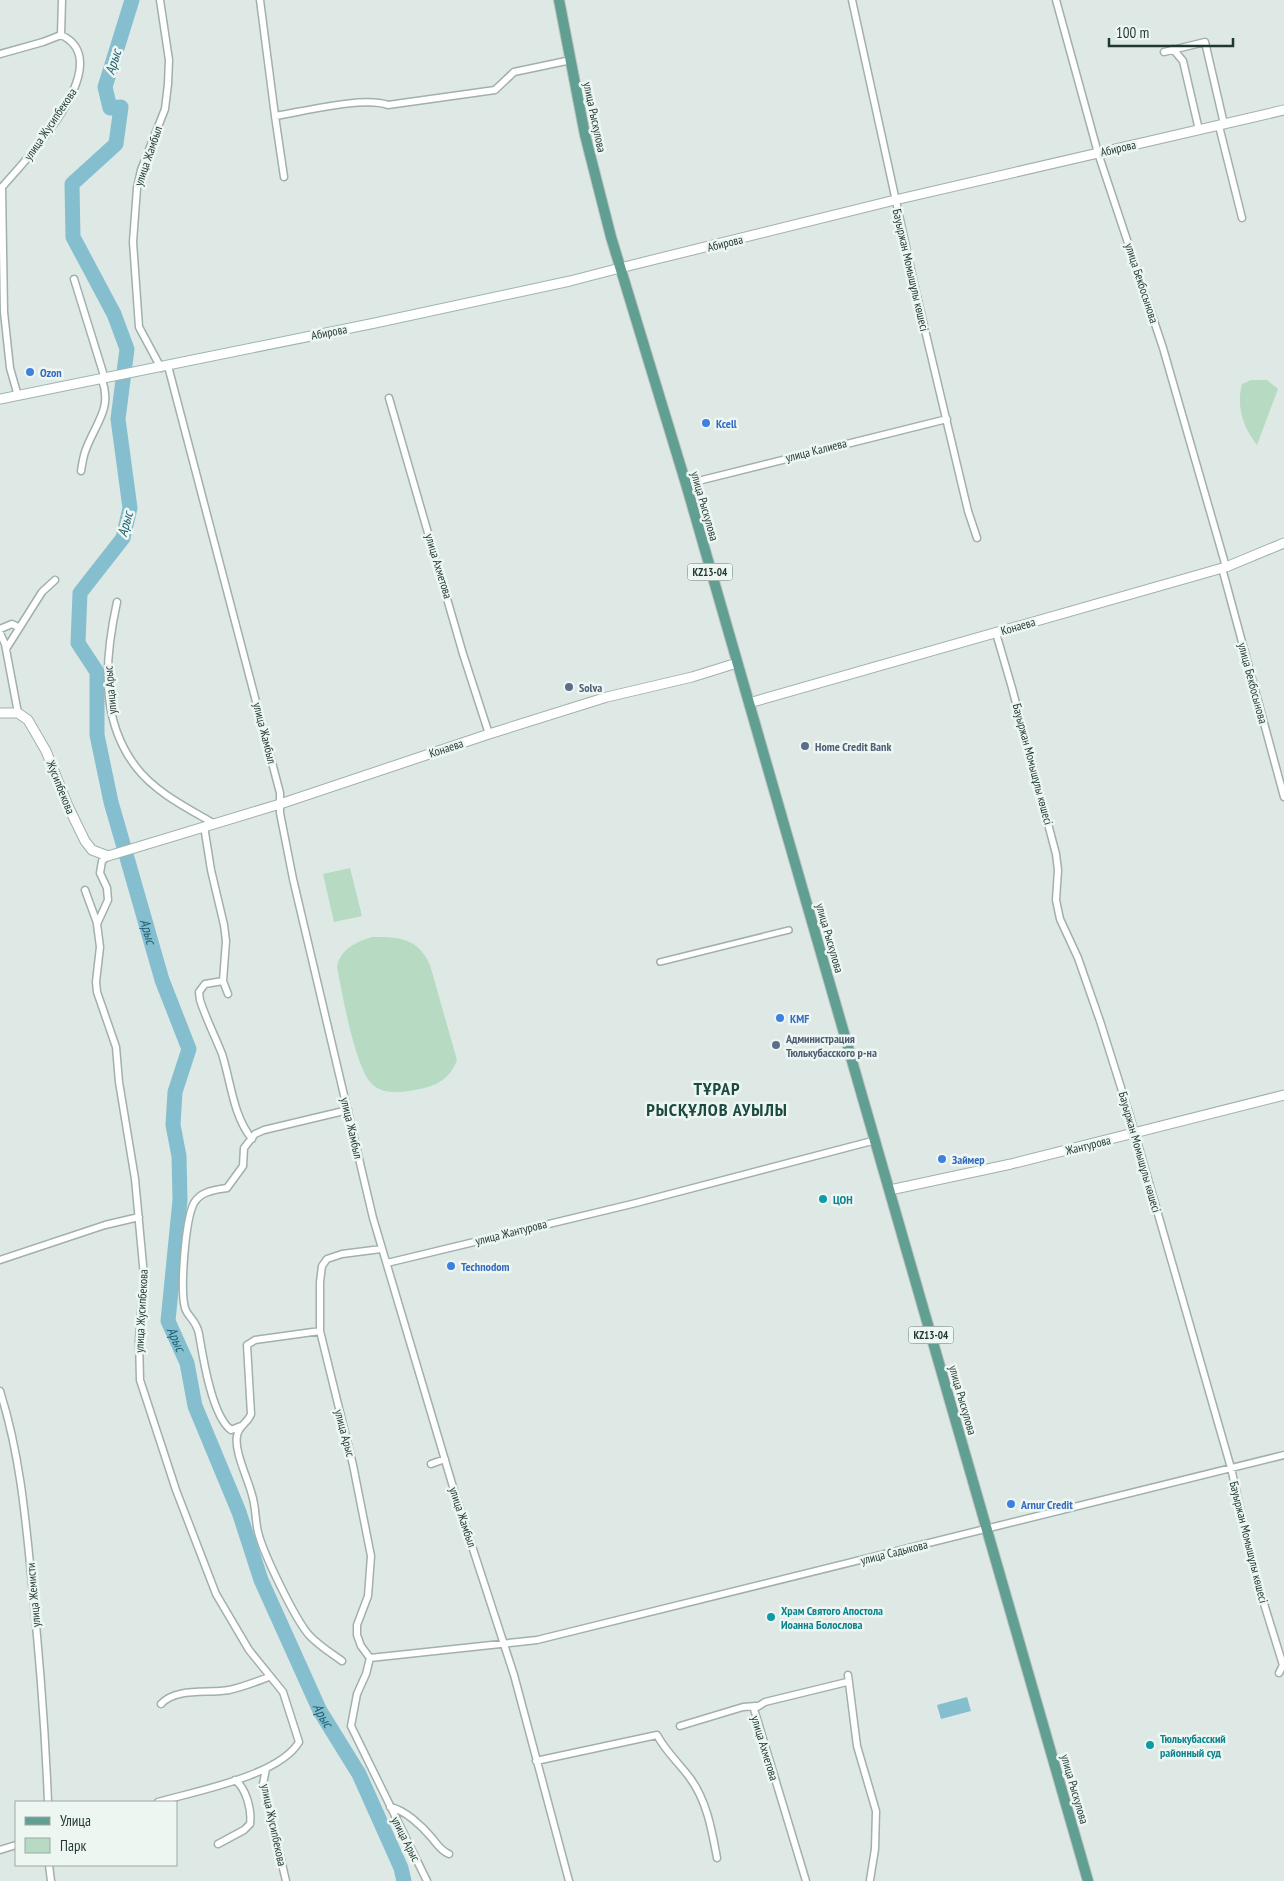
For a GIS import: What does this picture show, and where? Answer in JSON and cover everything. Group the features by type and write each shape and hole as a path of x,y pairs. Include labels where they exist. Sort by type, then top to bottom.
{"main road":[{"name":"улица Рыскулова","path":"559,0 585,135 620,268 686,484 988,1528 1088,1881"}],"street":[{"name":"улица Жамбыл","path":"160,0 169,60 168,84 165,109 141,170 137,188 133,242 139,327 162,368 264,730 280,793 280,814 293,879 381,1249 504,1644 569,1881"},
{"path":"260,0 284,177"},
{"name":"Бауыржан Момышұлы көшесі","path":"852,0 895,200 968,512 977,538"},
{"name":"улица Бекбосынова","path":"1056,0 1098,153 1163,348 1224,567 1284,797"},
{"path":"0,54 61,35 60,1"},
{"name":"улица Жусипбекова","path":"18,396 10,368 5,329 2,187 30,158 73,94 82,70 72,42 61,35"},
{"path":"1164,52 1205,42 1242,218"},
{"path":"1173,49 1182,61 1199,130"},
{"path":"275,116 345,105 381,103 388,105 495,90 514,72 571,60"},
{"name":"Абирова","path":"107,379 570,281 895,200 1284,110"},
{"path":"74,279 107,379 102,417 85,452 80,471"},
{"path":"0,399 107,379"},
{"name":"улица Ахметова","path":"389,398 463,654 489,734"},
{"name":"улица Калиева","path":"686,484 947,419"},
{"name":"Конаева","path":"749,703 1224,567 1284,542"},
{"path":"6,648 42,592 55,580"},
{"name":"улица Арыс","path":"117,602 108,659 109,702 115,731 136,768 178,802 213,823"},
{"path":"0,628 12,624 18,627"},
{"path":"0,633 6,648 18,713 0,713"},
{"name":"Бауыржан Момышұлы көшесі","path":"996,633 1015,697 1056,854 1056,900 1060,919 1078,958 1100,1021 1135,1134 1231,1468 1256,1578 1283,1665 1279,1673"},
{"name":"Конаева","path":"108,856 280,804 489,734 607,697 692,677 737,663"},
{"name":"Жусипбекова","path":"18,713 34,728 85,841 92,850 108,856"},
{"path":"204,826 210,870 224,925 226,941 224,981 228,994"},
{"path":"97,924 108,900 107,888 100,873 102,861 108,856"},
{"name":"улица Жусипбекова","path":"85,890 97,924 100,947 96,974 97,992 116,1047 139,1217 144,1276 138,1364 140,1380 144,1398 176,1490 216,1594 249,1650 283,1692 300,1742 296,1748 266,1769 263,1784 286,1881"},
{"path":"660,962 789,930"},
{"path":"224,981 205,984 199,992 206,1018 222,1055 239,1115 246,1132 252,1139"},
{"name":"Жантурова","path":"890,1190 1135,1134 1284,1095"},
{"path":"237,1435 225,1426 218,1411 201,1352 196,1321 186,1310 183,1289 186,1236 194,1203 206,1192 227,1188 242,1166 244,1148 264,1130 348,1110"},
{"name":"улица Жантурова","path":"387,1264 636,1203 876,1140"},
{"path":"0,1258 104,1225 139,1217"},
{"name":"улица Арыс","path":"381,1249 342,1254 327,1259 322,1266 320,1331 354,1465 371,1556 368,1596 357,1625 357,1635 370,1658 366,1674 357,1694 351,1726 427,1881"},
{"path":"231,1430 249,1420 251,1414 247,1350 249,1342 320,1331"},
{"name":"улица Жемисти","path":"0,1391 12,1434 23,1492 46,1748 48,1801"},
{"path":"241,1426 237,1435 238,1450 253,1497 258,1534 294,1612 309,1635 342,1661"},
{"name":"улица Садыкова","path":"504,1644 547,1638 1284,1455"},
{"path":"431,1464 445,1459"},
{"path":"370,1658 504,1644"},
{"path":"161,1704 165,1699 177,1695 248,1686 269,1676"},
{"name":"улица Ахметова","path":"806,1881 754,1709 756,1706 847,1678 857,1746 876,1811 875,1849 870,1880"},
{"path":"680,1726 756,1706"},
{"path":"536,1761 657,1735 666,1752 691,1779 700,1797 712,1828 717,1858"},
{"path":"162,1801 266,1769"},
{"path":"253,1774 263,1784"},
{"path":"218,1844 244,1830 250,1824 248,1802 243,1789 235,1780"},
{"path":"390,1807 398,1809 427,1833 438,1847 449,1854"},
{"path":"0,1850 15,1845"},
{"path":"49,1866 51,1881"}],"green space":[{"path":"1251,380 1267,380 1278,389 1257,445 1248,431 1240,409 1242,384"},
{"path":"350,868 362,916 334,922 323,874"},
{"path":"372,937 399,939 414,944 420,949 430,965 457,1060 451,1072 438,1083 420,1089 389,1092 372,1084 360,1063 350,1029 337,967 341,955 345,951 360,941"}],"water":[{"path":"967,1697 971,1711 941,1719 937,1705"}],"waterway":[{"name":"Арыс","path":"132,0 105,87 110,108 121,107 116,144 72,184 73,237 114,314 127,349 118,419 130,508 123,538 80,593 78,643 97,672 97,735 111,802 162,980 189,1049 175,1092 173,1125 179,1156 180,1200 168,1321 187,1363 195,1406 239,1512 261,1580 320,1711 359,1774 401,1868 404,1881"}],"place":[{"name":"Ozon","path":"30,372"},
{"name":"Kcell","path":"706,423"},
{"name":"Solva","path":"569,687"},
{"name":"Home Credit Bank","path":"805,746"},
{"name":"KMF","path":"780,1018"},
{"name":"Администрация Тюлькубасского р-на","path":"776,1045"},
{"name":"Займер","path":"942,1159"},
{"name":"ЦОН","path":"823,1199"},
{"name":"Technodom","path":"451,1266"},
{"name":"Arnur Credit","path":"1011,1504"},
{"name":"Храм Святого Апостола Иоанна Болослова","path":"771,1617"},
{"name":"Тюлькубасский районный суд","path":"1150,1745"}],"district":[{"name":"ТҰРАР РЫСҚҰЛОВ АУЫЛЫ","path":"717,1098"}]}
